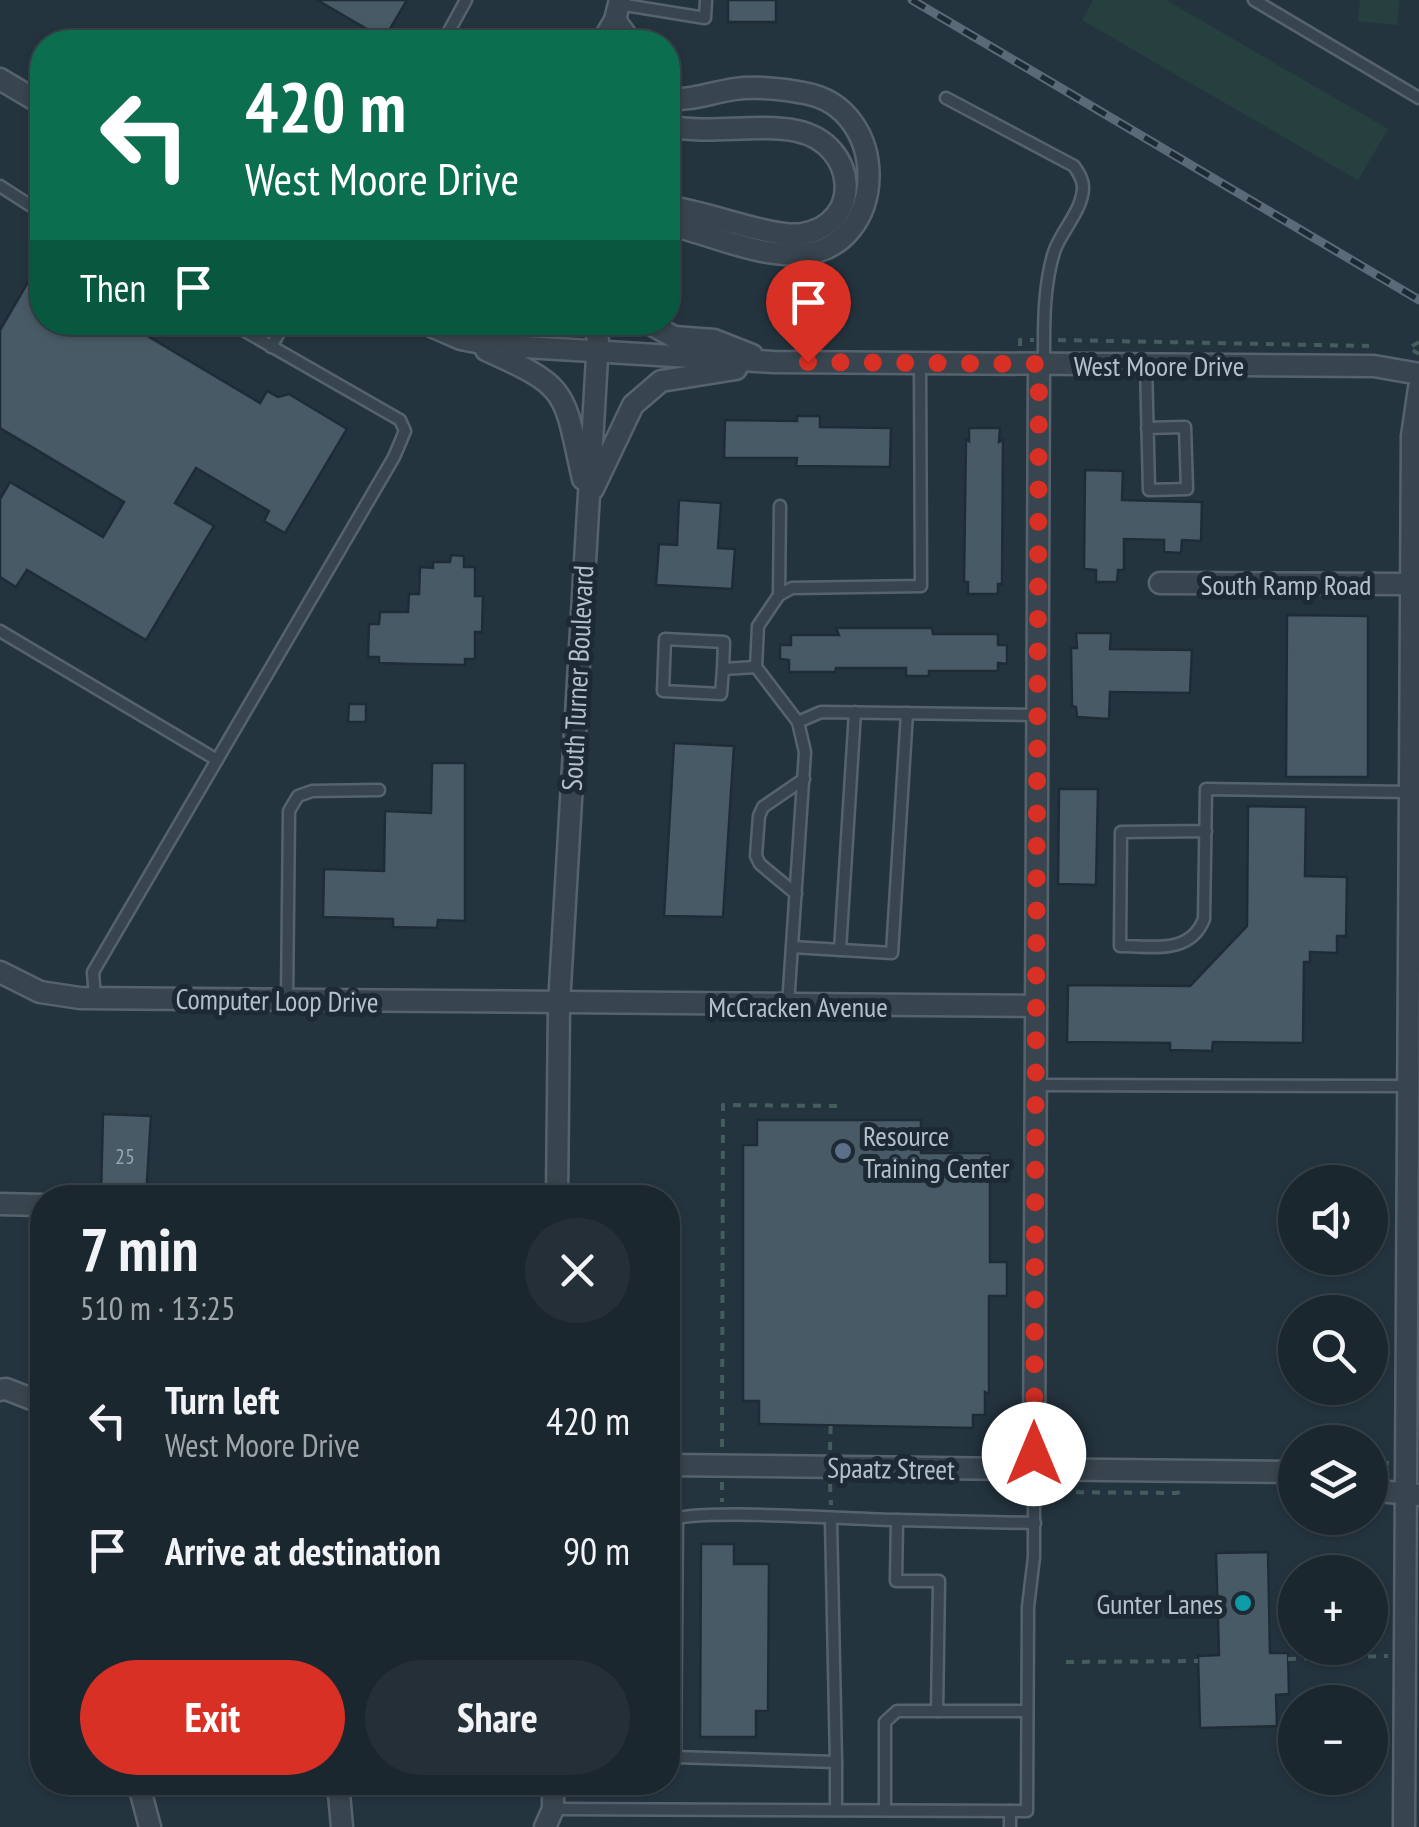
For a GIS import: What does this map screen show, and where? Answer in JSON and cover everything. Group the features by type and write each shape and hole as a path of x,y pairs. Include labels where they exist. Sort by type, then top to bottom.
{"street":[{"path":"0,79 30,97"},
{"path":"680,99 701,99 737,88 806,92 838,105 854,124 868,152 870,178 866,200 854,224 830,246 804,254 773,252 680,228"},
{"path":"680,128 796,131 828,143 842,163 846,191 836,217 822,229 798,235 680,210"},
{"path":"452,335 548,380 566,402 588,500"},
{"path":"461,339 476,335"},
{"name":"West Moore Drive","path":"461,339 491,345 589,335"},
{"name":"South Turner Boulevard","path":"557,1185 559,1004 599,335"},
{"name":"West Moore Drive","path":"605,335 773,362 1374,366 1419,374"},
{"path":"670,335 714,340 773,362"},
{"path":"588,500 633,405 661,382 773,362"},
{"path":"1034,1470 1042,364"},
{"path":"1404,1827 1413,1494 1408,1086 1412,436 1419,388"},
{"name":"South Ramp Road","path":"1160,583 1412,584"},
{"name":"Computer Loop Drive","path":"0,972 40,992 94,998 559,1004"},
{"name":"McCracken Avenue","path":"559,1004 1036,1006"},
{"path":"0,1204 30,1205"},
{"path":"0,1390 30,1398"},
{"name":"Spaatz Street","path":"680,1465 1278,1472"},
{"path":"1388,1492 1413,1494"},
{"path":"141,1795 150,1827"},
{"path":"339,1795 342,1827"},
{"path":"553,1821 554,1795"}],"lane":[{"path":"449,30 466,0"},
{"path":"618,8 705,18 706,0"},
{"path":"1254,0 1419,98"},
{"path":"946,98 1074,166 1083,182 1076,211 1054,251 1047,283 1042,364"},
{"path":"0,186 30,205"},
{"path":"94,998 93,972 394,457 405,431 400,420 251,335"},
{"path":"271,347 278,335"},
{"path":"788,1006 806,752 798,722 756,667 758,626 779,596 792,588 921,586 920,363"},
{"path":"1146,364 1147,428 1149,490 1187,489 1185,427 1147,428"},
{"path":"779,596 780,506"},
{"path":"0,630 218,760"},
{"path":"665,639 724,642 722,669 722,694 663,691 665,639"},
{"path":"722,669 756,667"},
{"path":"798,722 821,712 1038,715"},
{"path":"840,950 854,712"},
{"path":"792,948 892,953 907,713"},
{"path":"796,894 760,864 756,856 758,816 762,807 804,779"},
{"path":"1206,831 1121,832 1120,946 1177,946 1200,929 1204,919 1206,831 1206,788 1410,792"},
{"path":"288,1000 289,811 298,796 312,791 379,790"},
{"path":"1036,1085 1408,1086"},
{"path":"553,1821 836,1810 1027,1812 1028,1607 1035,1522 1034,1470"},
{"path":"680,1518 1035,1522"},
{"path":"831,1520 836,1810"},
{"path":"897,1520 896,1581 939,1582 937,1711"},
{"path":"886,1810 886,1722 896,1712 1027,1712"},
{"path":"680,1756 836,1762"},
{"path":"1010,1811 1010,1827"}],"path":[{"path":"1419,342 1408,348 1419,354"},
{"path":"722,1516 723,1105 841,1106"},
{"path":"1388,1656 1396,1656"},
{"path":"1066,1662 1198,1662"}],"green space":[{"path":"1093,0 1166,0 1388,129 1358,180 1082,20"},
{"path":"1360,0 1399,0 1397,25 1358,21"}],"building":[{"path":"317,0 407,0 389,30 369,30"},
{"path":"728,0 776,0 776,22 728,22"},
{"path":"30,279 30,335 146,335 260,403 267,391 278,397 289,394 347,429 285,533 264,521 269,511 196,468 175,503 214,526 146,640 27,570 16,587 0,577 0,499 10,482 103,537 124,502 0,428 0,330"},
{"path":"797,416 820,416 820,427 891,428 890,467 796,466 797,458 724,458 725,420 797,421"},
{"path":"969,428 1000,428 999,442 1003,440 1002,584 998,584 998,594 968,594 968,582 964,582"},
{"path":"1085,470 1123,471 1122,500 1202,502 1201,541 1182,540 1181,553 1164,552 1164,540 1124,539 1124,570 1118,570 1117,582 1096,582 1096,570 1084,569"},
{"path":"679,500 721,503 718,548 735,549 732,589 656,585 659,544 677,545"},
{"path":"451,555 464,556 464,567 475,567 475,596 483,596 482,632 475,632 475,659 465,659 465,665 379,663 379,657 368,657 369,624 379,624 380,612 408,612 409,594 419,594 420,567 433,568 433,562 450,562"},
{"path":"1287,615 1368,616 1368,777 1286,777"},
{"path":"836,628 932,628 933,634 998,634 998,645 1007,645 1007,664 998,663 998,671 929,671 929,676 906,676 906,668 789,672 789,660 780,659 780,645 791,645 791,635 839,635"},
{"path":"1076,633 1111,633 1110,649 1192,650 1190,693 1110,692 1109,719 1077,717 1076,707 1072,706 1071,648 1077,648"},
{"path":"349,704 366,704 366,722 348,722"},
{"path":"674,743 734,746 723,917 664,916"},
{"path":"432,763 465,763 465,921 438,920 437,928 393,927 393,919 323,917 324,869 384,871 385,811 431,813"},
{"path":"1059,789 1098,789 1096,885 1058,884"},
{"path":"1248,806 1306,807 1305,876 1347,877 1346,936 1337,936 1337,953 1310,952 1310,962 1304,962 1303,1043 1213,1042 1212,1051 1170,1050 1170,1043 1067,1042 1068,985 1190,986 1247,926"},
{"path":"103,1114 151,1116 147,1185 101,1185"},
{"path":"757,1120 921,1120 921,1153 990,1153 990,1262 1007,1262 1007,1296 989,1296 989,1394 985,1392 985,1415 973,1415 973,1428 759,1424 759,1401 743,1401 743,1145 757,1145"},
{"path":"701,1544 734,1544 734,1564 769,1564 768,1711 756,1711 756,1737 700,1737"},
{"name":"Gunter Lanes","path":"1268,1552 1270,1653 1278,1653 1278,1665 1288,1665 1289,1685 1278,1685 1276,1695 1277,1726 1200,1728 1198,1656 1219,1655 1216,1553"}],"railway":[{"path":"912,0 1419,300"}],"place":[{"name":"Resource Training Center","path":"843,1151"},
{"name":"Gunter Lanes","path":"1243,1603"}],"route":[{"path":"808,362 1039,364 1034,1454"}]}
